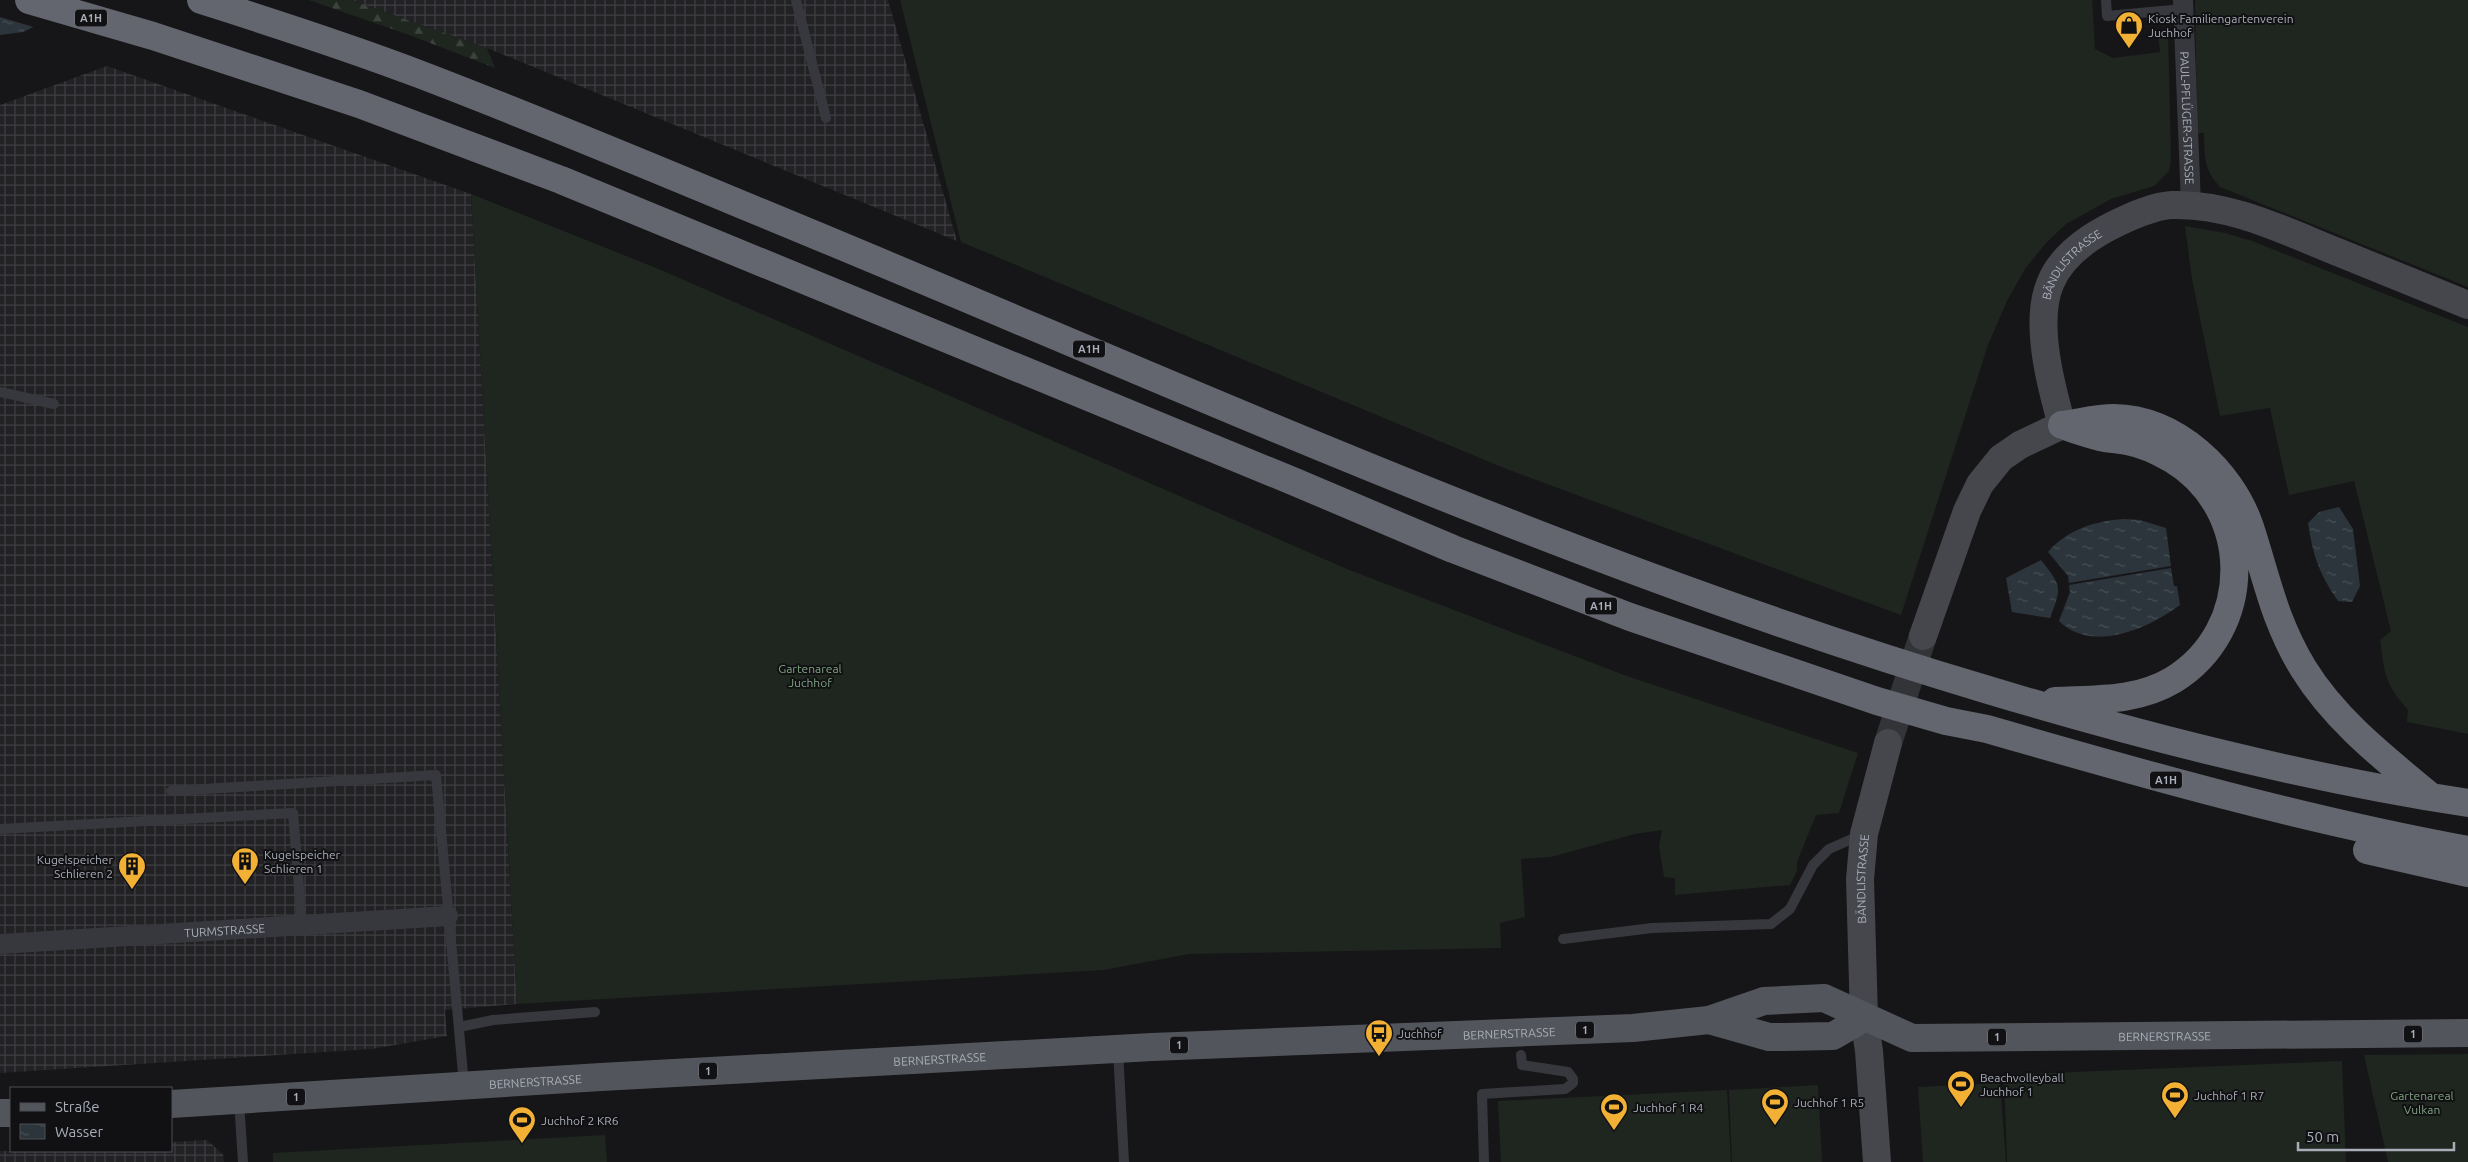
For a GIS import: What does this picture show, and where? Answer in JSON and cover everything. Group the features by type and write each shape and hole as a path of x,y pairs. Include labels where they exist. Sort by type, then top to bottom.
{"highway":[{"name":"A1H","path":"29,0 153,36 359,104 561,180 1295,482 1453,549 1622,614 1877,701 1946,721 1982,744 2286,821 2377,842"},
{"name":"A1H","path":"202,0 415,73 598,145 1469,508 1648,577 1886,659 2030,703 2215,753 2345,782 2468,803"},
{"path":"2062,425 2102,419 2130,420 2148,425 2184,441 2209,460 2224,477 2241,505 2250,526 2274,608 2303,668 2321,695 2345,722 2431,797"},
{"path":"2030,703 2122,698 2148,692 2172,680 2192,666 2216,636 2229,611 2235,578 2233,546 2225,517 2212,496 2196,477 2173,460 2152,448 2128,441 2102,438 2062,425"},
{"path":"2377,842 2468,850"},
{"path":"2377,842 2468,873"}],"main road":[{"name":"BERNERSTRASSE","path":"172,1104 1118,1049 1633,1028 1709,1020 1764,1001 1824,998 1864,1018 1912,1038 2468,1034"},
{"name":"BERNERSTRASSE","path":"1709,1020 1769,1037 1784,1037 1832,1036 1864,1018"}],"street":[{"name":"PAUL-PFLÜGER-STRASSE","path":"2183,5 2192,205"},
{"name":"BÄNDLISTRASSE","path":"2062,425 2052,386 2044,326 2045,306 2050,283 2060,266 2081,245 2104,228 2170,205 2192,205 2235,212 2468,305"},
{"path":"1923,636 1967,511 1980,484 2002,458 2014,449 2062,425"},
{"name":"BÄNDLISTRASSE","path":"1877,1162 1869,1051 1864,1018 1860,879 1864,834 1888,743"},
{"name":"TURMSTRASSE","path":"0,944 448,916"}],"lane":[{"path":"796,0 826,118"},
{"path":"2106,0 2107,16 2183,5"},
{"path":"0,392 54,404"},
{"path":"171,791 436,775 464,1086"},
{"path":"0,829 293,813 302,925"},
{"path":"1563,939 1652,928 1771,924 1790,909 1813,865 1829,849 1864,834"},
{"path":"459,1027 493,1020 595,1012"},
{"path":"1118,1049 1124,1162"},
{"path":"1484,1162 1482,1094 1565,1089 1573,1083 1573,1079 1568,1072 1522,1065 1521,1055"},
{"path":"238,1100 242,1162"}],"shaded area":[{"path":"351,0 888,0 957,241 487,48"},
{"path":"107,66 471,194 517,1004 445,1010 447,1036 372,1049 0,1073 0,105"},
{"path":"207,1140 223,1154 224,1162 0,1162 0,1151 172,1152 172,1142"}],"green space":[{"path":"309,0 351,0 487,48 495,68 412,36"},
{"path":"900,0 2092,0 2095,49 2113,58 2160,52 2158,32 2168,31 2171,160 2169,171 2154,186 2111,199 2066,224 2046,243 2025,269 2007,301 1988,345 1901,615 1504,468 961,242"},
{"path":"2195,0 2468,0 2468,287 2220,187 2210,174 2206,162 2204,133 2197,133"},
{"name":"Gartenareal Juchhof","path":"471,194 661,270 1347,569 1624,675 1858,753 1839,813 1816,815 1797,862 1797,871 1790,885 1675,895 1675,878 1664,877 1659,846 1662,830 1635,834 1551,857 1521,859 1525,917 1500,923 1501,948 1189,954 1103,970 517,1004"},
{"path":"2185,226 2225,233 2252,241 2468,327 2468,734 2407,722 2408,710 2390,685 2385,670 2380,640 2391,631 2354,481 2289,495 2270,408 2220,416 2192,279"},
{"name":"Gartenareal Vulkan","path":"2468,1054 2468,1162 2388,1162 2364,1055"},
{"name":"Juchhof 1 R7","path":"2342,1061 2346,1162 2007,1162 2004,1075"},
{"path":"2000,1083 2006,1162 1923,1162 1918,1087"},
{"name":"Juchhof 1 R5","path":"1818,1085 1822,1162 1732,1162 1729,1090"},
{"name":"Juchhof 1 R4","path":"1727,1090 1731,1162 1501,1162 1498,1101"},
{"name":"Juchhof 2 KR6","path":"605,1135 607,1162 273,1162 273,1153"}],"water":[{"path":"0,0 89,0 23,32 0,35"},
{"path":"2339,507 2353,529 2360,586 2352,602 2338,601 2326,582 2315,555 2308,523 2319,512"},
{"path":"2124,519 2140,520 2166,528 2171,566 2069,583 2068,576 2048,552 2064,537 2073,532 2092,524"},
{"path":"2041,560 2053,576 2058,587 2057,599 2050,618 2012,612 2006,578"},
{"path":"2171,568 2174,586 2177,586 2180,605 2153,622 2121,634 2104,637 2088,636 2073,631 2059,621 2070,592 2069,585"}],"pier":[{"path":"0,0 91,0 37,28 0,17"}],"tunnel":[{"path":"1888,743 1923,636"}],"place":[{"name":"Kiosk Familiengartenverein Juchhof","path":"2129,49"},
{"name":"Kugelspeicher Schlieren 1","path":"245,885"},
{"name":"Kugelspeicher Schlieren 2","path":"132,890"},
{"name":"Juchhof","path":"1379,1057"},
{"name":"Beachvolleyball Juchhof 1","path":"1961,1108"},
{"name":"Juchhof 1 R7","path":"2175,1119"},
{"name":"Juchhof 1 R5","path":"1775,1126"},
{"name":"Juchhof 1 R4","path":"1614,1131"},
{"name":"Juchhof 2 KR6","path":"522,1144"}]}
